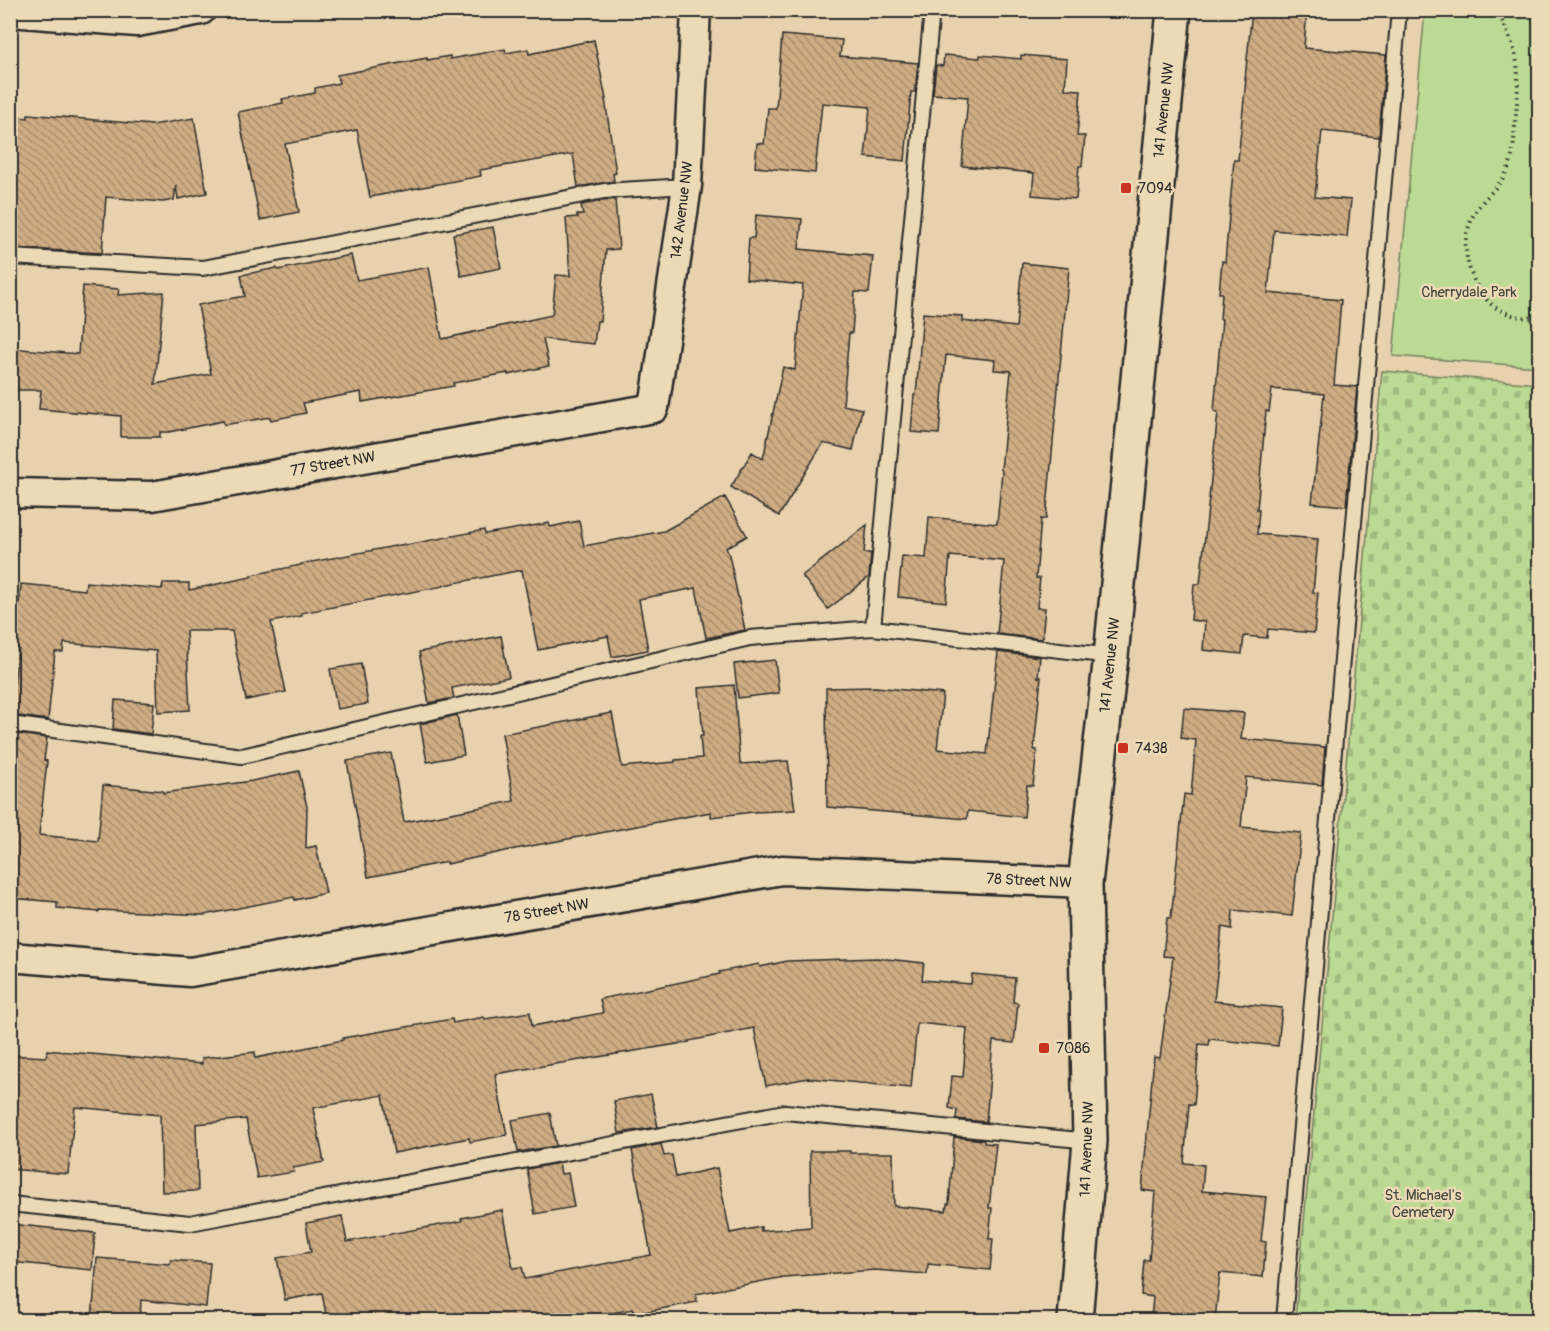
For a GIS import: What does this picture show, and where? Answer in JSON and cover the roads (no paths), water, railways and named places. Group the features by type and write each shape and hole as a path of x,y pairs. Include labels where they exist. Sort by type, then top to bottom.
{"street":[{"path":"10,12 137,22 201,10"},
{"name":"142 Avenue NW","path":"654,408 687,186 696,10"},
{"name":"141 Avenue NW","path":"1075,1320 1090,1141 1085,883 1111,656 1174,10"},
{"name":"77 Street NW","path":"10,493 152,496 654,408"},
{"name":"78 Street NW","path":"10,957 190,972 782,870 1085,883"}],"lane":[{"path":"873,628 932,10"},
{"path":"1284,1320 1399,10"},
{"path":"10,257 203,268 604,191 687,186"},
{"path":"10,724 242,756 750,638 873,628 1111,656"},
{"path":"10,1204 190,1223 785,1112 1090,1141"}],"place":[{"name":"7094","path":"1126,188"},
{"name":"7438","path":"1123,748"},
{"name":"7086","path":"1044,1048"}],"park label":[{"name":"Cherrydale Park","path":"1469,292"},
{"name":"St. Michael's Cemetery","path":"1423,1204"}]}
